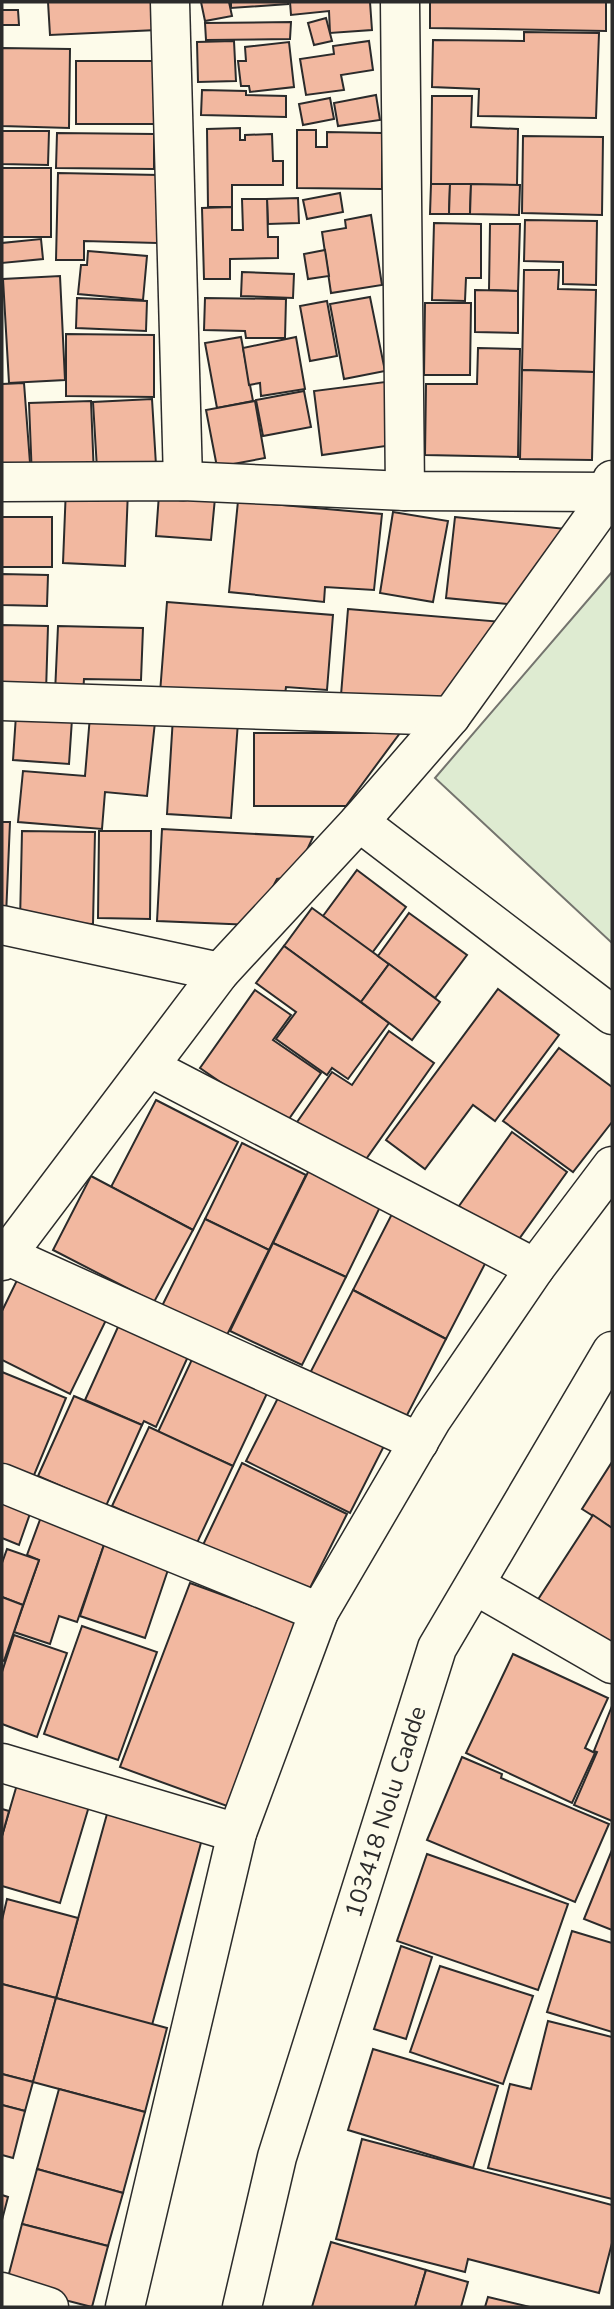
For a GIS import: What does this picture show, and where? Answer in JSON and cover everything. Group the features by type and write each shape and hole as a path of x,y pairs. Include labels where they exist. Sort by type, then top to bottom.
{"street":[{"path":"170,2 183,481"},
{"path":"400,2 405,491"},
{"path":"419,1442 4,1258 220,972 359,822 451,716 612,492 612,480"},
{"path":"2,482 183,481 405,491 612,492"},
{"path":"2,701 451,716"},
{"path":"359,822 612,1015"},
{"path":"2,925 220,972"},
{"path":"149,1067 535,1268"},
{"path":"125,2307 237,1833 319,1612 419,1442 535,1268 612,1166"},
{"name":"103418 Nolu Cadde","path":"242,2307 277,2157 438,1648 612,1351"},
{"path":"2,1483 319,1612"},
{"path":"475,1585 612,1664"},
{"path":"2,1763 237,1833"},
{"path":"2,2292 49,2307"}],"green space":[{"path":"612,572 612,943 435,778"}],"building":[{"path":"48,2 157,2 157,30 50,35"},
{"path":"201,2 229,2 232,16 205,21"},
{"path":"231,2 288,2 288,4 231,8"},
{"path":"290,2 370,2 372,30 330,33 329,11 291,15"},
{"path":"430,2 606,2 606,31 430,28"},
{"path":"2,10 18,10 19,25 2,25"},
{"path":"326,18 332,41 314,45 308,23"},
{"path":"291,22 290,39 206,40 205,23"},
{"path":"524,32 599,33 596,118 478,116 479,89 432,87 433,40 524,41"},
{"path":"234,41 236,81 198,82 197,42"},
{"path":"369,41 373,70 341,75 344,90 306,95 300,59 334,54 333,46"},
{"path":"289,42 294,87 250,92 249,86 241,86 238,61 246,61 245,47"},
{"path":"2,48 70,49 69,128 2,126"},
{"path":"76,61 154,61 155,124 76,124"},
{"path":"202,90 246,91 246,95 286,96 286,117 201,115"},
{"path":"376,95 380,120 338,126 334,103"},
{"path":"432,96 472,96 471,127 518,129 517,185 431,184"},
{"path":"330,98 334,119 303,125 299,104"},
{"path":"240,128 240,140 245,140 245,135 272,134 273,161 283,161 283,185 232,185 232,207 208,207 207,129"},
{"path":"297,130 316,130 316,147 327,147 327,132 382,133 382,189 297,188"},
{"path":"2,131 49,131 48,165 2,164"},
{"path":"57,133 154,134 154,169 56,168"},
{"path":"523,136 603,137 602,215 522,213"},
{"path":"2,168 51,168 51,237 2,237"},
{"path":"58,173 159,175 157,243 84,241 84,260 56,260"},
{"path":"431,184 450,184 449,214 430,214"},
{"path":"450,184 471,184 470,214 449,214"},
{"path":"471,184 520,185 519,215 470,214"},
{"path":"340,193 343,212 307,219 303,200"},
{"path":"298,198 299,223 268,224 267,199"},
{"path":"242,199 267,199 268,237 278,237 278,258 230,259 230,279 204,279 202,208 232,207 232,230 243,230"},
{"path":"371,215 382,285 331,293 322,232 346,228 345,220"},
{"path":"525,220 597,221 596,285 563,284 563,262 524,261"},
{"path":"434,223 481,224 481,278 466,278 465,301 432,300"},
{"path":"490,224 520,224 518,291 489,290"},
{"path":"41,239 43,259 2,263 2,243"},
{"path":"325,250 329,276 308,279 304,254"},
{"path":"88,251 147,256 143,300 78,294 81,265 87,265"},
{"path":"524,270 559,270 558,289 596,290 594,372 522,370"},
{"path":"242,272 294,274 293,298 241,296"},
{"path":"60,276 65,380 9,383 3,279"},
{"path":"475,290 518,291 518,333 475,332"},
{"path":"370,297 385,371 344,379 330,304"},
{"path":"77,298 147,301 146,331 76,328"},
{"path":"205,298 286,299 285,338 246,338 245,331 204,330"},
{"path":"327,301 337,356 310,361 300,306"},
{"path":"425,303 471,303 470,375 424,375"},
{"path":"66,334 154,335 154,397 66,396"},
{"path":"241,337 253,401 217,408 205,343"},
{"path":"296,337 305,389 261,396 260,383 249,385 243,348"},
{"path":"478,348 520,349 518,457 425,455 426,384 477,384"},
{"path":"522,370 594,372 592,460 520,459"},
{"path":"385,382 393,445 322,455 314,391"},
{"path":"24,383 30,463 2,465 2,384"},
{"path":"304,391 311,427 263,436 256,400"},
{"path":"152,399 156,465 97,469 93,402"},
{"path":"91,401 94,476 32,478 29,403"},
{"path":"255,401 265,458 217,467 206,410"},
{"path":"66,487 128,490 125,566 63,563"},
{"path":"159,494 215,498 211,540 156,536"},
{"path":"238,501 382,514 374,590 325,587 324,602 229,592"},
{"path":"393,512 448,521 433,602 380,593"},
{"path":"2,517 52,517 52,567 2,567"},
{"path":"455,517 566,529 518,605 446,598"},
{"path":"2,574 48,575 47,606 2,605"},
{"path":"167,602 333,615 327,690 286,687 284,702 160,693"},
{"path":"348,609 503,622 443,703 341,695"},
{"path":"2,625 48,626 46,692 2,691"},
{"path":"58,626 143,628 141,680 84,679 83,694 55,693"},
{"path":"16,715 72,719 69,764 13,760"},
{"path":"90,716 155,722 147,796 105,792 102,829 18,822 23,771 85,776"},
{"path":"173,717 238,722 231,818 167,814"},
{"path":"254,733 400,733 346,806 254,806"},
{"path":"2,822 10,822 6,916 2,916"},
{"path":"162,829 313,837 295,876 277,879 253,925 157,921"},
{"path":"22,831 95,832 93,924 20,922"},
{"path":"99,831 151,831 150,919 98,918"},
{"path":"357,870 406,907 372,953 323,916"},
{"path":"312,908 389,964 361,1002 284,946"},
{"path":"409,913 467,955 435,998 378,956"},
{"path":"284,946 389,1023 348,1079 332,1068 327,1075 276,1039 296,1012 256,983"},
{"path":"389,964 440,1002 412,1040 361,1002"},
{"path":"498,989 559,1035 495,1121 473,1105 425,1169 386,1140"},
{"path":"255,990 291,1015 273,1040 321,1073 284,1126 200,1068"},
{"path":"389,1031 434,1063 359,1169 295,1125 332,1072 352,1085"},
{"path":"559,1048 612,1087 612,1122 573,1172 503,1121"},
{"path":"156,1100 238,1142 193,1230 111,1187"},
{"path":"512,1132 567,1172 514,1246 459,1206"},
{"path":"242,1143 306,1175 269,1250 205,1219"},
{"path":"310,1168 382,1203 346,1277 273,1243"},
{"path":"91,1176 193,1230 154,1302 53,1250"},
{"path":"394,1210 488,1258 446,1339 353,1290"},
{"path":"205,1219 269,1250 226,1337 162,1306"},
{"path":"273,1243 346,1277 302,1365 230,1331"},
{"path":"21,1272 109,1314 70,1394 2,1360 2,1311"},
{"path":"353,1290 446,1339 403,1423 309,1375"},
{"path":"122,1318 191,1350 156,1427 144,1421 142,1425 85,1400"},
{"path":"195,1353 270,1387 233,1466 158,1432"},
{"path":"2,1372 66,1398 32,1480 2,1467"},
{"path":"283,1388 387,1440 350,1513 246,1461"},
{"path":"74,1396 142,1425 106,1506 38,1476"},
{"path":"149,1427 233,1466 196,1545 112,1506"},
{"path":"612,1462 612,1528 582,1509"},
{"path":"242,1463 347,1514 306,1596 202,1547"},
{"path":"2,1497 32,1508 19,1545 2,1538"},
{"path":"593,1515 612,1528 612,1650 537,1601"},
{"path":"41,1517 106,1539 77,1622 59,1616 50,1644 14,1632 39,1560 27,1555"},
{"path":"106,1539 171,1561 145,1638 80,1616"},
{"path":"7,1549 39,1560 23,1605 2,1597 2,1563"},
{"path":"190,1583 253,1606 298,1616 227,1806 120,1767"},
{"path":"2,1597 23,1605 4,1661 2,1660"},
{"path":"82,1626 157,1652 118,1760 44,1734"},
{"path":"14,1635 67,1653 37,1737 2,1724 2,1672"},
{"path":"513,1654 608,1698 585,1748 595,1753 572,1803 466,1753"},
{"path":"612,1706 612,1821 574,1805 597,1752 594,1751"},
{"path":"462,1757 502,1774 501,1778 609,1824 575,1902 427,1840"},
{"path":"18,1781 90,1803 60,1903 2,1886 2,1836"},
{"path":"2,1809 9,1811 2,1836"},
{"path":"107,1814 202,1839 152,2025 56,1998"},
{"path":"612,1850 612,1930 584,1919"},
{"path":"427,1854 568,1904 538,1990 397,1941"},
{"path":"7,1899 78,1918 56,1998 2,1984 2,1920"},
{"path":"572,1931 612,1943 612,2032 547,2012"},
{"path":"401,1946 432,1957 406,2039 374,2029"},
{"path":"440,1966 533,1996 503,2084 410,2052"},
{"path":"2,1984 56,1998 33,2082 2,2074"},
{"path":"56,1998 167,2028 145,2112 33,2082"},
{"path":"548,2021 612,2037 612,2199 488,2168 510,2084 531,2089"},
{"path":"373,2049 498,2086 473,2168 348,2130"},
{"path":"2,2074 33,2082 25,2111 2,2105"},
{"path":"59,2089 145,2112 123,2193 37,2169"},
{"path":"2,2105 25,2111 13,2158 2,2155"},
{"path":"362,2139 612,2205 612,2243 599,2293 468,2259 465,2272 336,2239"},
{"path":"37,2169 123,2193 108,2246 22,2224"},
{"path":"2,2195 8,2197 2,2220"},
{"path":"22,2224 108,2246 92,2307 6,2285"},
{"path":"331,2242 426,2270 415,2307 312,2307"},
{"path":"426,2270 468,2282 461,2307 415,2307"},
{"path":"488,2297 530,2307 485,2307"}]}
